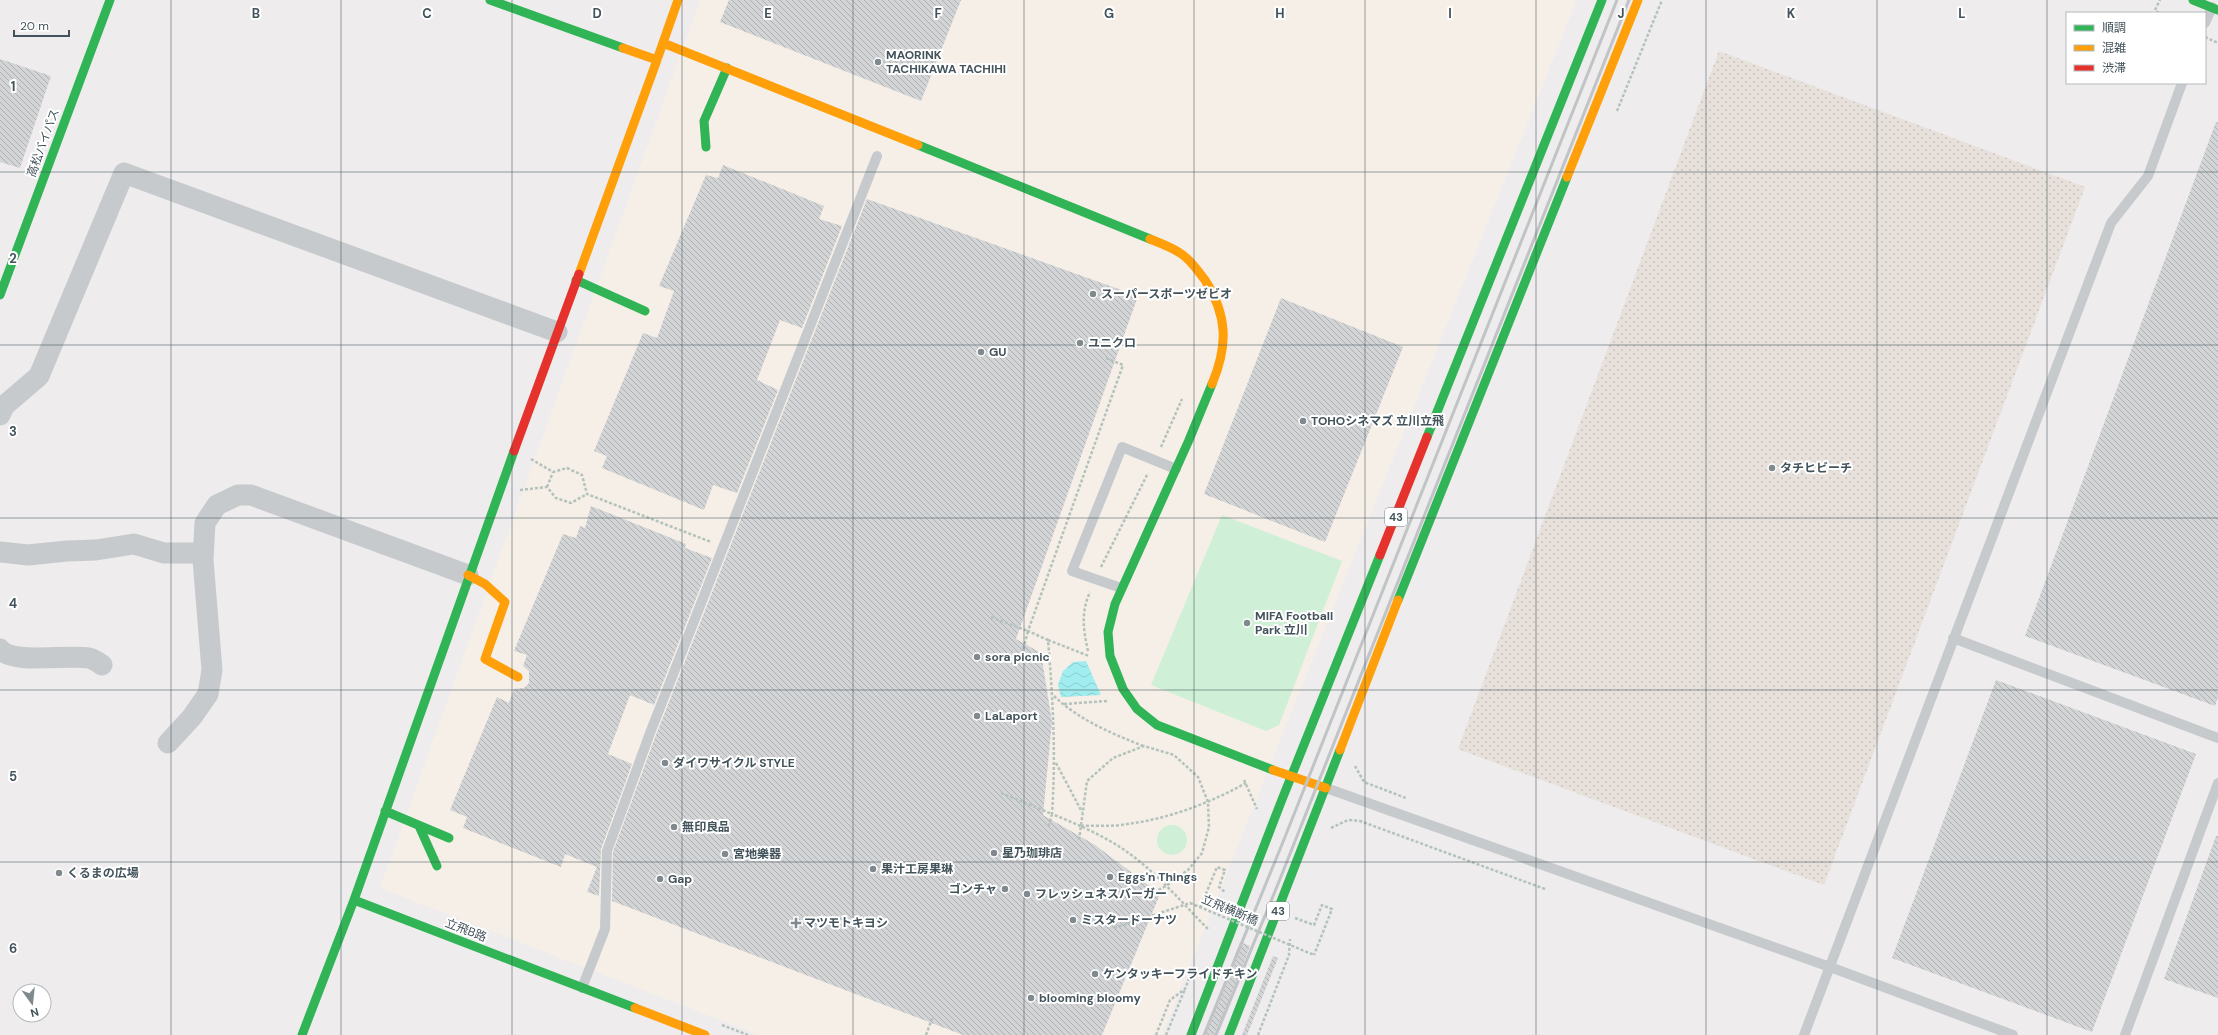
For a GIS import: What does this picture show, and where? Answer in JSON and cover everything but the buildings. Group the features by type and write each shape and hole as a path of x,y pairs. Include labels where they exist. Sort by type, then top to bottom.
{"street":[{"name":"高松バイパス","path":"0,295 110,0"},
{"path":"490,0 656,60"},
{"path":"302,1035 354,900 468,575 678,0"},
{"name":"43","path":"1191,1035 1291,776 1602,0"},
{"name":"43","path":"1229,1035 1428,522 1638,0"},
{"path":"2193,0 2215,4"},
{"path":"663,43 1141,235 1181,253 1198,270 1211,290 1220,308 1224,337 1220,362 1176,469 1115,604 1108,632 1110,656 1123,689 1137,709 1157,725 1326,788"},
{"path":"706,147 704,121 727,68"},
{"path":"0,415 4,406 39,376 124,173 557,332"},
{"path":"576,280 645,311"},
{"path":"168,743 192,717 208,694 212,670 203,553 204,523 217,505 238,495 251,495 468,575 485,584 505,602 485,659 518,677"},
{"path":"0,552 28,555 96,550 134,544 164,553 203,553"},
{"path":"0,649 4,655 20,658 63,656 91,658 102,665"},
{"path":"385,812 449,838"},
{"path":"419,826 437,866"},
{"name":"立飛B路","path":"354,900 705,1035"}],"lane":[{"path":"2206,21 2215,4"},
{"path":"1804,1035 2111,223 2148,176 2182,84"},
{"path":"582,988 605,929 607,851 650,733 877,156"},
{"path":"1121,588 1072,571 1122,447 1176,469"},
{"path":"1953,638 2218,738"},
{"path":"2124,1035 2218,783"},
{"path":"1326,788 1830,967 2013,1035"}],"path":[{"path":"1614,118 1662,0"},
{"path":"2158,12 2155,10 2160,0"},
{"path":"2206,37 2218,43"},
{"path":"1022,654 1028,631 1123,365 1106,358"},
{"path":"1092,662 1089,656 1083,628 1084,605 1095,578 1155,460 1185,392"},
{"path":"527,464 529,458 553,472 567,468 582,476 587,494"},
{"path":"547,487 553,472"},
{"path":"516,497 521,484"},
{"path":"519,490 547,487"},
{"path":"547,487 556,498 571,503 587,494"},
{"path":"587,494 712,543"},
{"path":"991,617 1089,656"},
{"path":"1048,640 1053,696 1056,762 1052,814 1048,828"},
{"path":"1063,705 1109,700 1106,694"},
{"path":"1053,696 1063,705 1100,728 1144,746 1174,755 1198,777 1208,802 1209,827 1202,853 1188,870 1166,886 1149,895"},
{"path":"1079,840 1087,781 1113,758 1144,746 1147,741"},
{"path":"1056,762 1082,812"},
{"path":"1353,762 1364,782 1406,798"},
{"path":"1244,778 1258,810"},
{"path":"1080,826 1127,824 1208,802 1246,783"},
{"path":"1001,793 1080,826 1130,854 1166,886 1210,931"},
{"path":"1327,830 1348,820 1360,821 1545,889"},
{"path":"1200,908 1217,867 1225,870 1219,887 1225,892"},
{"path":"1222,898 1228,884"},
{"name":"立飛横断橋","path":"1114,928 1190,903 1314,955 1332,909 1322,905 1314,925 1292,917 1290,923"},
{"path":"1215,918 1217,911"},
{"path":"1207,938 1212,924"},
{"path":"1258,1035 1289,955 1290,931"},
{"path":"1166,1035 1191,974"},
{"path":"1156,1035 1170,1000 1185,989"},
{"path":"926,1035 933,1016"}],"shaded area":[{"path":"700,0 1577,0 1162,1035 759,1035 380,888"}],"green space":[{"name":"MIFA Football Park 立川","path":"1222,515 1342,561 1279,725 1266,731 1151,685"},
{"path":"1172,825 1182,830 1187,840 1182,850 1172,855 1162,850 1157,840 1162,830"}],"sand":[{"name":"タチヒビーチ","path":"1719,51 2085,187 1824,885 1458,749"}],"water":[{"path":"1086,661 1101,695 1061,697 1058,685 1063,671 1073,662"}],"railway":[{"path":"1204,1035 1285,837 1617,0"},
{"path":"1216,1035 1278,884 1629,0"}],"traffic: fast":[{"path":"0,295 110,0"},
{"path":"490,0 623,48"},
{"path":"1427,437 1602,0"},
{"path":"2193,0 2218,10"},
{"path":"706,147 704,121 727,68"},
{"path":"918,145 1150,239"},
{"path":"1398,600 1567,177"},
{"path":"576,280 645,311"},
{"path":"1212,384 1189,440 1115,604 1108,632 1110,656 1123,689 1137,709 1157,725 1273,770"},
{"path":"354,900 514,451"},
{"path":"1191,1035 1281,802 1380,555"},
{"path":"1229,1035 1340,750"},
{"path":"385,811 449,838"},
{"path":"419,826 437,866"},
{"path":"302,1035 354,900 635,1008"}],"traffic: slow":[{"path":"658,57 678,0"},
{"path":"1567,177 1638,0"},
{"path":"663,43 918,145"},
{"path":"579,274 657,60 623,48"},
{"path":"1150,239 1173,249 1187,258 1194,265 1213,293 1222,319 1223,344 1221,357 1212,384"},
{"path":"468,575 485,584 505,602 485,659 518,677"},
{"path":"1340,750 1398,600"},
{"path":"1273,770 1326,788"},
{"path":"635,1008 705,1035"}],"traffic: jam":[{"path":"514,451 579,274"},
{"path":"1380,555 1427,437"}],"place":[{"name":"MAORINK TACHIKAWA TACHIHI","path":"878,62"},
{"name":"スーパースポーツゼビオ","path":"1093,294"},
{"name":"ユニクロ","path":"1080,343"},
{"name":"GU","path":"981,352"},
{"name":"TOHOシネマズ 立川立飛","path":"1303,421"},
{"name":"タチヒビーチ","path":"1772,468"},
{"name":"MIFA Football Park 立川","path":"1247,623"},
{"name":"sora picnic","path":"977,657"},
{"name":"LaLaport","path":"977,716"},
{"name":"ダイワサイクル STYLE","path":"665,763"},
{"name":"無印良品","path":"674,827"},
{"name":"星乃珈琲店","path":"994,853"},
{"name":"宮地樂器","path":"725,854"},
{"name":"果汁工房果琳","path":"873,869"},
{"name":"くるまの広場","path":"59,873"},
{"name":"Eggs'n Things","path":"1110,877"},
{"name":"Gap","path":"660,879"},
{"name":"ゴンチャ","path":"1005,889"},
{"name":"フレッシュネスバーガー","path":"1027,894"},
{"name":"ミスタードーナツ","path":"1073,920"},
{"name":"マツモトキヨシ","path":"796,923"},
{"name":"ケンタッキーフライドチキン","path":"1095,974"},
{"name":"blooming bloomy","path":"1031,998"}]}
